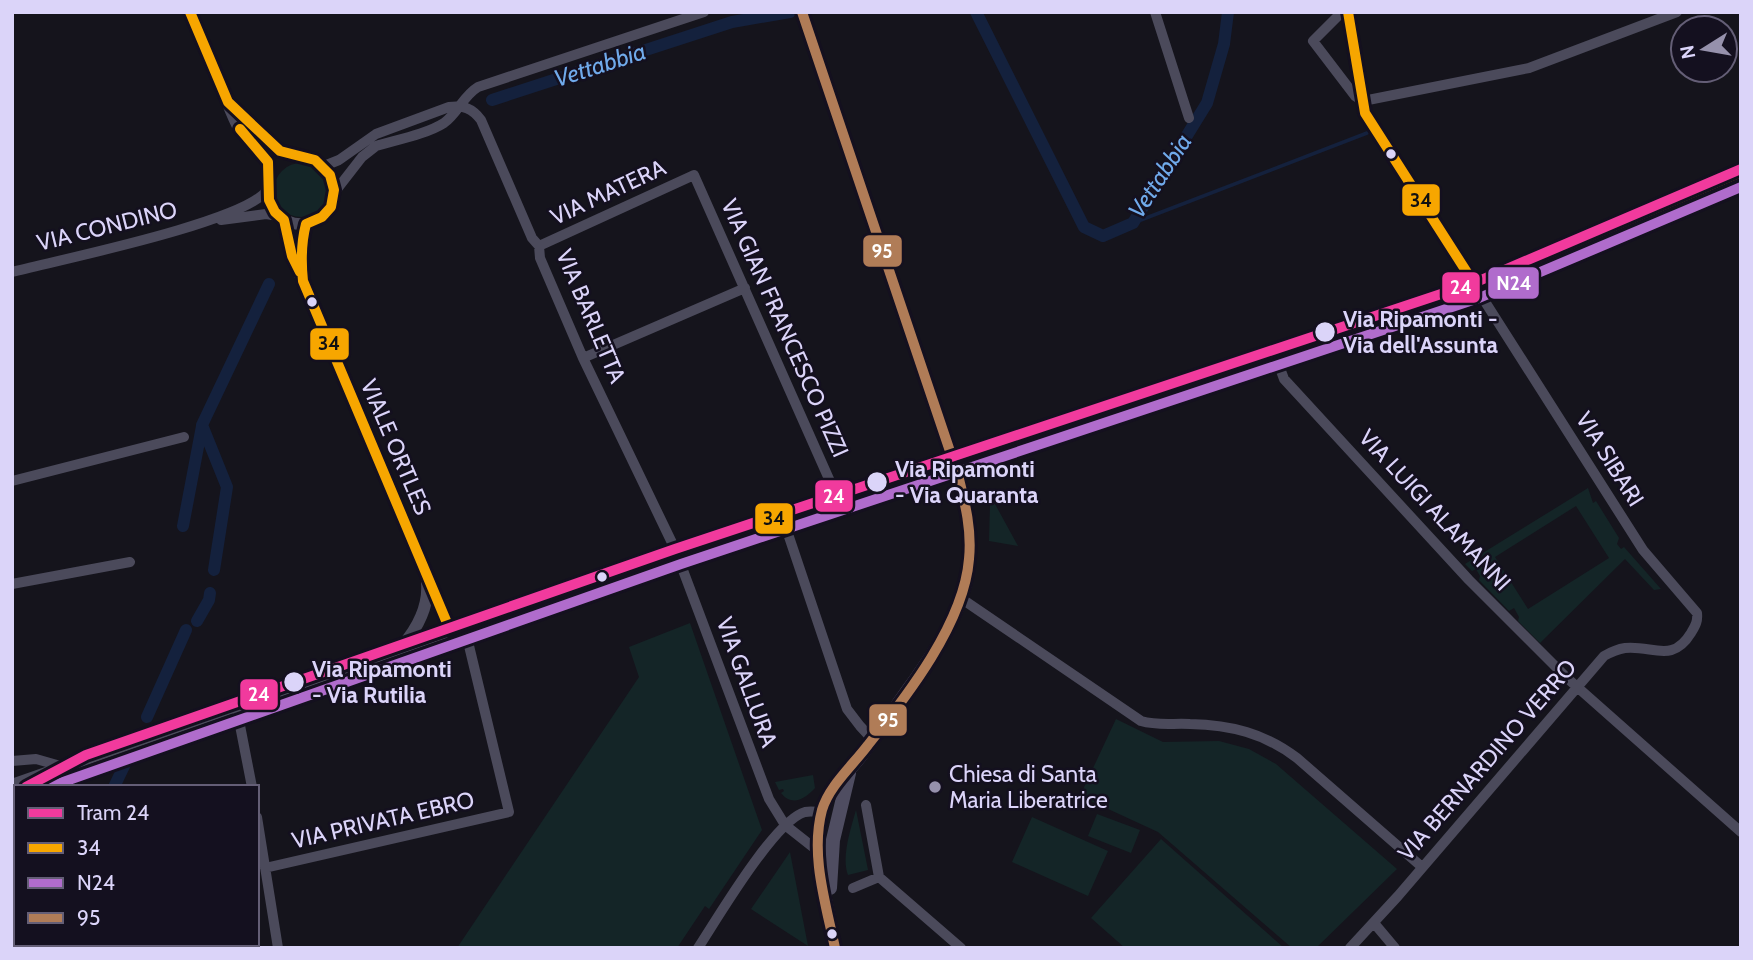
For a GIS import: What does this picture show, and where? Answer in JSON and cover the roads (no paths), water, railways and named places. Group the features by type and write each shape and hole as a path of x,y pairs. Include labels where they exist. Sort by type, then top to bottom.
{"main road":[{"path":"804,17 953,459 964,495 970,532 970,566 962,599 943,639 873,740 828,796 821,812 818,851 835,948"},
{"path":"829,916 833,840 849,772"}],"street":[{"name":"VIALE ORTLES","path":"190,12 240,130 268,162 270,204 281,218 292,256 450,630"},
{"path":"334,194 368,151 442,124 455,113 470,92 488,83 704,12"},
{"path":"1155,12 1189,118"},
{"path":"1345,12 1313,41 1355,96 1363,101 1529,68 1677,12"},
{"path":"1345,12 1365,113 1475,285"},
{"name":"VIALE ORTLES","path":"228,102 280,151 309,157 324,166"},
{"path":"281,218 296,224 306,224 325,214 331,207 334,194 332,179 324,166 339,160 376,134 449,107 460,106"},
{"name":"VIA BARLETTA","path":"460,106 474,111 481,120 532,238 539,246 540,258 583,358 676,551"},
{"path":"268,184 278,165 297,156"},
{"path":"12,785 676,551 1475,285 1740,172"},
{"name":"VIA MATERA","path":"539,246 694,175"},
{"name":"VIA GIAN FRANCESCO PIZZI","path":"694,175 837,497"},
{"name":"VIA CONDINO","path":"212,221 259,199 268,184"},
{"name":"VIA CONDINO","path":"12,272 212,221 266,214 281,218"},
{"name":"VIALE ORTLES","path":"303,281 302,241 306,224"},
{"name":"VIA SIBARI","path":"1475,285 1643,550 1697,613 1698,621 1684,645 1678,649"},
{"path":"583,358 745,288"},
{"name":"VIA LUIGI ALAMANNI","path":"1274,352 1284,379 1469,580 1577,688 1741,832"},
{"path":"12,481 184,437"},
{"path":"782,516 847,709 873,740"},
{"name":"VIA GALLURA","path":"676,551 760,778 785,825"},
{"path":"12,584 130,562"},
{"path":"401,647 417,627 425,608 428,588 426,572"},
{"path":"962,599 1141,722 1161,725 1209,724 1239,729 1277,744 1297,758 1422,867"},
{"name":"VIA PRIVATA EBRO","path":"265,869 509,812 464,625"},
{"name":"VIA BERNARDINO VERRO","path":"1350,948 1604,656 1626,648 1670,651 1678,649"},
{"path":"236,705 252,785"},
{"path":"12,761 36,759 64,767"},
{"path":"48,785 64,767"},
{"path":"866,805 879,877 961,948"},
{"path":"698,948 773,838 785,825 806,812 821,812"},
{"path":"785,825 818,851"},
{"path":"259,830 278,948"},
{"path":"853,888 879,877"},
{"path":"1374,923 1395,948"}],"waterway":[{"name":"Vettabbia","path":"492,100 732,22 790,12"},
{"name":"Vettabbia","path":"976,12 1084,227 1103,236 1133,223 1207,103 1224,44 1228,12"},
{"path":"1133,223 1367,133"},
{"name":"Vettabbia","path":"214,570 227,487 202,425 269,284"},
{"name":"Vettabbia","path":"183,526 202,426"},
{"name":"Vettabbia","path":"197,621 210,593"},
{"name":"Vettabbia","path":"147,717 186,630"},
{"name":"Vettabbia","path":"115,785 126,762"}],"tram line":[{"name":"24","path":"30,785 86,755 675,549 1474,283 1741,169"}],"place":[{"name":"Via Ripamonti - Via dell'Assunta","path":"1325,332"},
{"name":"Via Ripamonti - Via Quaranta","path":"877,482"},
{"name":"Via Ripamonti - Via Rutilia","path":"294,682"},
{"name":"Chiesa di Santa Maria Liberatrice","path":"935,787"}]}
